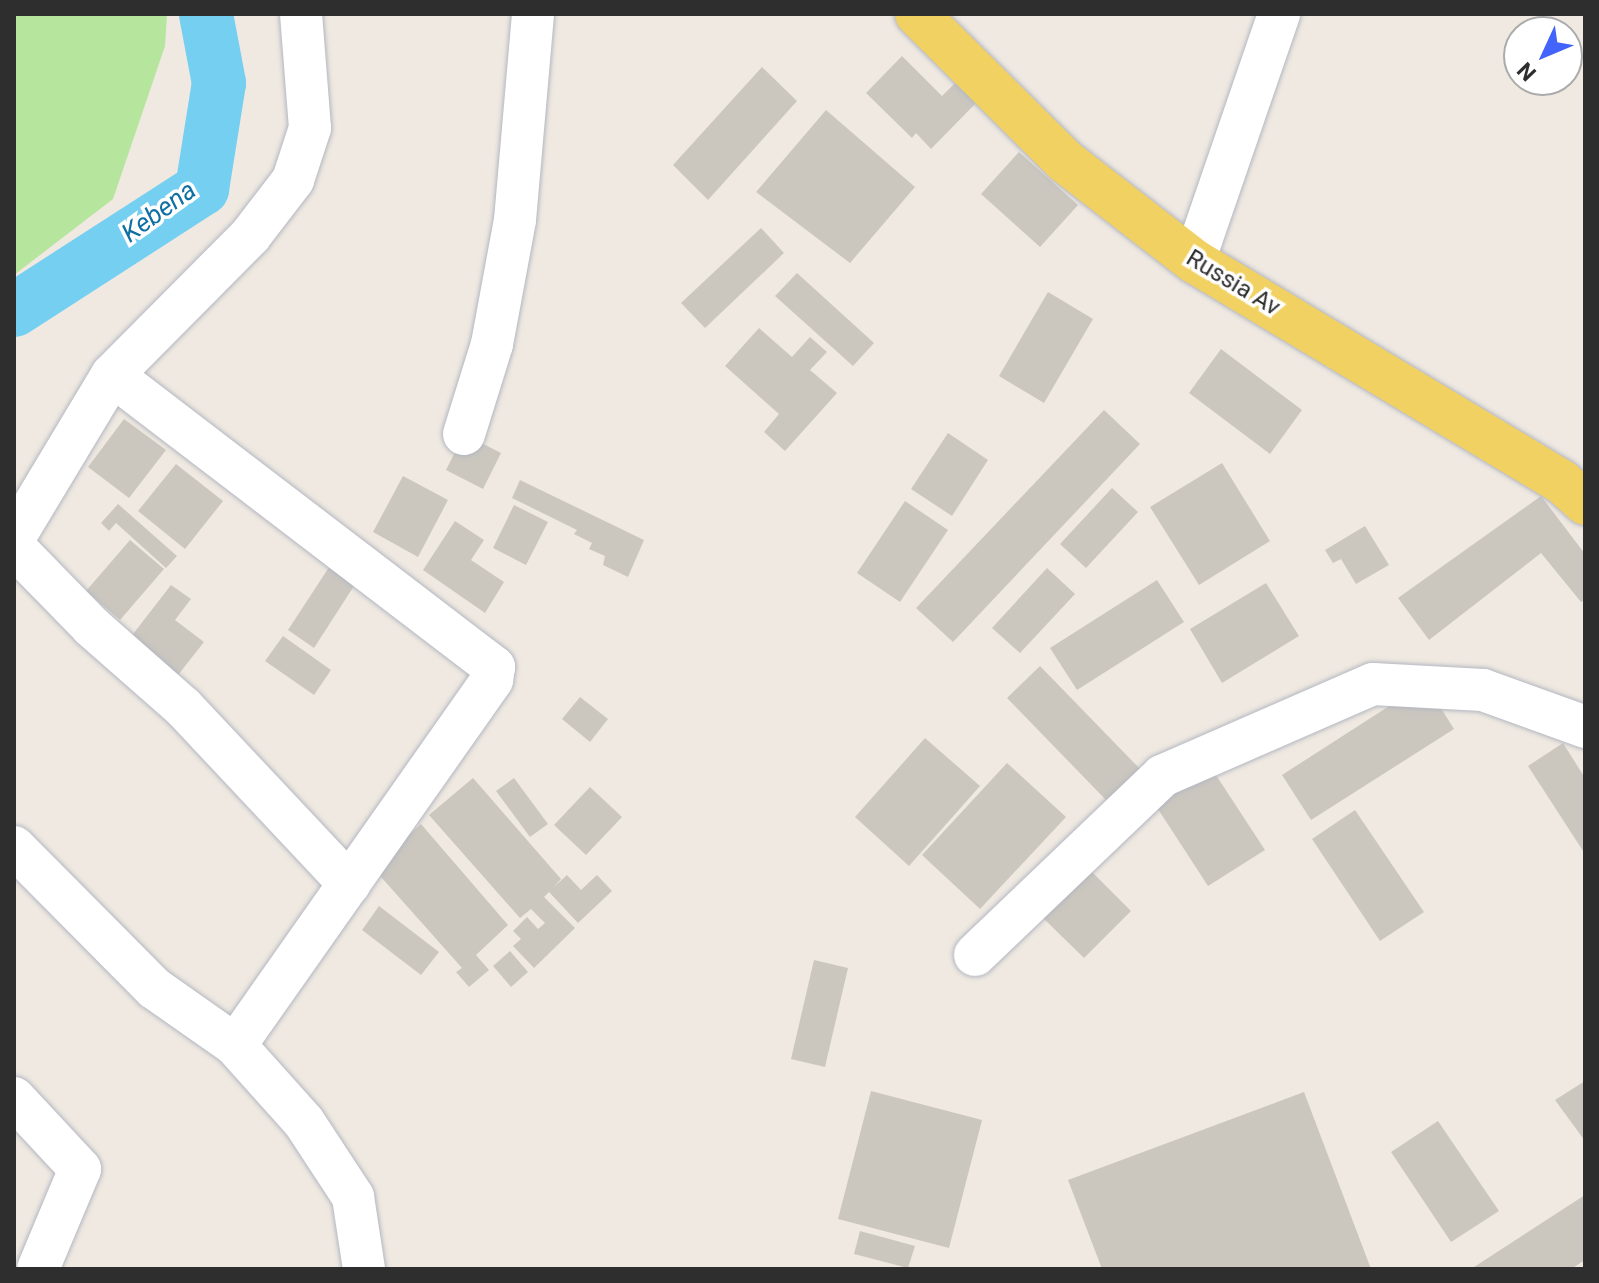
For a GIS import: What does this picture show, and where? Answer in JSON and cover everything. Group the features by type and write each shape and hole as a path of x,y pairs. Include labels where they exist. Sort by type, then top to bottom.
{"main road":[{"name":"Russia Av","path":"934,19 1065,161 1194,261 1562,482 1585,502"}],"street":[{"path":"14,538 112,375 250,236 293,180 310,128 301,14"},
{"path":"464,434 492,344 515,220 533,14"},
{"path":"1194,261 1279,14"},
{"path":"112,375 494,667 492,680 235,1045"},
{"path":"14,547 92,627 183,707 349,884"},
{"path":"975,955 1162,776 1373,684 1483,690 1585,727"},
{"path":"14,847 154,988 235,1045 304,1122 353,1197 364,1269"},
{"path":"14,1098 80,1169 38,1269"}],"green space":[{"path":"14,14 167,14 165,46 113,199 14,275"}],"building":[{"path":"902,56 942,96 955,83 976,103 931,149 916,133 912,138 866,93"},
{"path":"762,67 797,101 708,200 673,165"},
{"path":"826,110 915,187 850,263 756,192"},
{"path":"1019,152 1078,205 1040,247 981,194"},
{"path":"761,228 784,253 705,328 681,303"},
{"path":"797,273 874,343 853,366 775,296"},
{"path":"1048,292 1093,319 1044,403 999,376"},
{"path":"759,328 792,357 810,337 827,352 810,370 837,393 785,451 764,432 779,414 725,366"},
{"path":"1221,349 1302,410 1270,454 1189,393"},
{"path":"1104,410 1140,444 953,642 916,608"},
{"path":"124,419 166,450 129,498 88,467"},
{"path":"948,433 988,460 952,516 911,489"},
{"path":"464,434 501,453 483,489 446,470"},
{"path":"1222,463 1270,541 1199,585 1150,507"},
{"path":"176,464 223,501 185,549 138,511"},
{"path":"403,476 448,500 418,557 373,532"},
{"path":"520,480 644,540 628,577 603,565 605,556 589,549 592,543 574,534 577,530 512,498"},
{"path":"1112,488 1138,512 1086,568 1060,544"},
{"path":"1541,496 1585,554 1585,599 1581,602 1541,553 1429,640 1398,598"},
{"path":"905,501 948,530 900,602 857,573"},
{"path":"118,504 177,556 166,568 116,523 109,531 101,523"},
{"path":"514,505 548,522 526,565 493,548"},
{"path":"455,521 484,540 471,560 504,582 485,613 423,570"},
{"path":"1365,526 1389,565 1356,584 1341,559 1333,563 1325,550"},
{"path":"130,540 164,569 120,620 86,591"},
{"path":"337,555 363,572 314,648 288,630"},
{"path":"1047,568 1075,594 1020,653 992,628"},
{"path":"1157,580 1184,622 1077,690 1050,648"},
{"path":"1266,583 1299,636 1222,683 1190,629"},
{"path":"171,585 191,599 175,620 204,642 178,675 130,638"},
{"path":"283,636 331,670 314,695 265,661"},
{"path":"1040,666 1140,769 1107,801 1007,698"},
{"path":"1425,683 1454,729 1311,820 1282,775"},
{"path":"580,697 608,719 590,742 562,719"},
{"path":"925,738 980,786 909,866 855,817"},
{"path":"1563,743 1585,778 1585,854 1528,766"},
{"path":"1007,763 1066,817 980,909 922,855"},
{"path":"1212,769 1265,850 1208,886 1156,806"},
{"path":"473,778 561,879 554,887 567,875 581,890 597,875 612,891 578,923 549,892 544,897 575,928 534,968 513,946 521,939 513,931 527,917 538,929 545,923 531,909 520,918 429,815"},
{"path":"514,778 548,824 530,837 496,791"},
{"path":"590,787 622,817 586,855 554,825"},
{"path":"1355,810 1424,912 1380,941 1312,839"},
{"path":"421,824 508,925 476,955 489,970 469,987 456,972 462,968 373,868"},
{"path":"1089,869 1131,911 1084,958 1041,916"},
{"path":"379,906 439,952 421,975 362,930"},
{"path":"510,951 528,972 511,987 493,966"},
{"path":"814,960 848,968 825,1067 791,1059"},
{"path":"1585,1081 1585,1141 1555,1100"},
{"path":"871,1091 982,1120 949,1248 838,1219"},
{"path":"1304,1092 1371,1269 1102,1269 1068,1180"},
{"path":"1438,1121 1499,1211 1451,1242 1391,1152"},
{"path":"1585,1195 1585,1260 1571,1269 1471,1269"},
{"path":"860,1231 915,1246 908,1268 854,1254"}],"waterway":[{"name":"Kebena","path":"14,310 202,189 219,83 206,14"}]}
